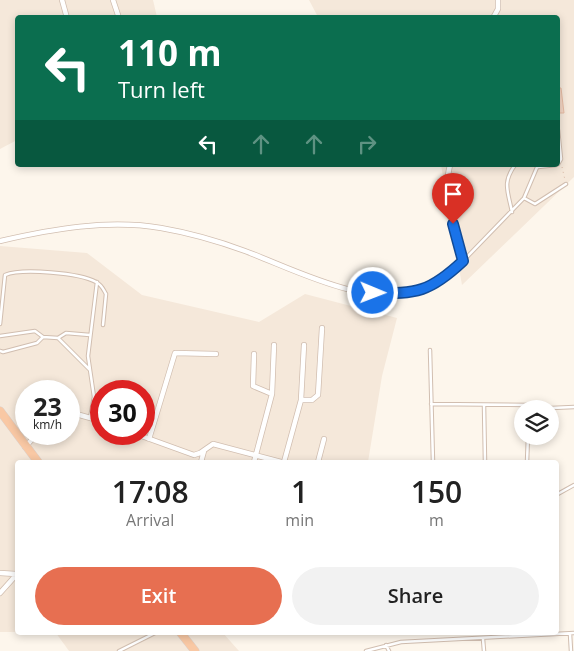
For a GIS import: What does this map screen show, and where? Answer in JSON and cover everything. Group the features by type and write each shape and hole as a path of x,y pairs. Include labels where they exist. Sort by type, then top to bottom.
{"highway":[{"path":"0,411 36,460"},
{"path":"182,635 195,651"}],"street":[{"path":"62,0 66,15"},
{"path":"113,0 119,15"},
{"path":"495,15 498,9 498,0"},
{"path":"0,241 40,232 129,224 194,235 246,251 325,283 373,293 396,294 422,290 437,283 463,261 456,241 447,189 450,167"},
{"path":"301,400 312,400 318,395 322,328"},
{"path":"284,460 301,400 304,345"},
{"path":"255,460 272,394 274,346"},
{"path":"155,421 175,353 180,351 216,354"},
{"path":"254,354 253,386 256,389 272,394"},
{"path":"80,415 90,418"},
{"path":"319,460 324,439"},
{"path":"155,440 194,455 200,454 211,444 216,444 275,460"},
{"path":"201,460 204,449"},
{"path":"0,572 15,574"},
{"path":"0,593 15,576"}],"lane":[{"path":"512,212 506,182 509,172 513,167"},
{"path":"463,261 524,198 538,167"},
{"path":"524,198 536,204 566,184"},
{"path":"0,324 5,275 27,271 60,274 97,282 106,294 102,326"},
{"path":"93,380 88,356 97,282"},
{"path":"0,336 35,331 43,337 58,338 66,334 90,336"},
{"path":"0,350 4,352 37,342 43,337"},
{"path":"58,338 92,370"},
{"path":"430,350 433,460"},
{"path":"431,404 514,406"},
{"path":"484,405 485,460"},
{"path":"559,407 574,407"},
{"path":"527,460 528,445"},
{"path":"559,493 574,485"},
{"path":"559,634 572,633 571,651"},
{"path":"119,651 151,635"},
{"path":"366,651 386,644 542,635"},
{"path":"483,639 484,651"},
{"path":"386,644 389,651"}],"path":[{"path":"559,167 566,184"}],"shaded area":[{"path":"0,0 153,0 157,15 15,15 15,141 0,149"},
{"path":"309,0 574,0 574,177 462,285 441,167 560,167 560,15 317,15"},
{"path":"0,246 87,253 142,295 259,322 305,294 397,318 382,376 368,460 15,460 15,632 0,632"},
{"path":"57,635 225,635 239,651 69,651"}],"building":[{"path":"560,88 561,88 564,113 560,113"}],"route":[{"path":"373,293 396,294 422,290 437,283 446,276 463,261 456,241 453,224"}]}
